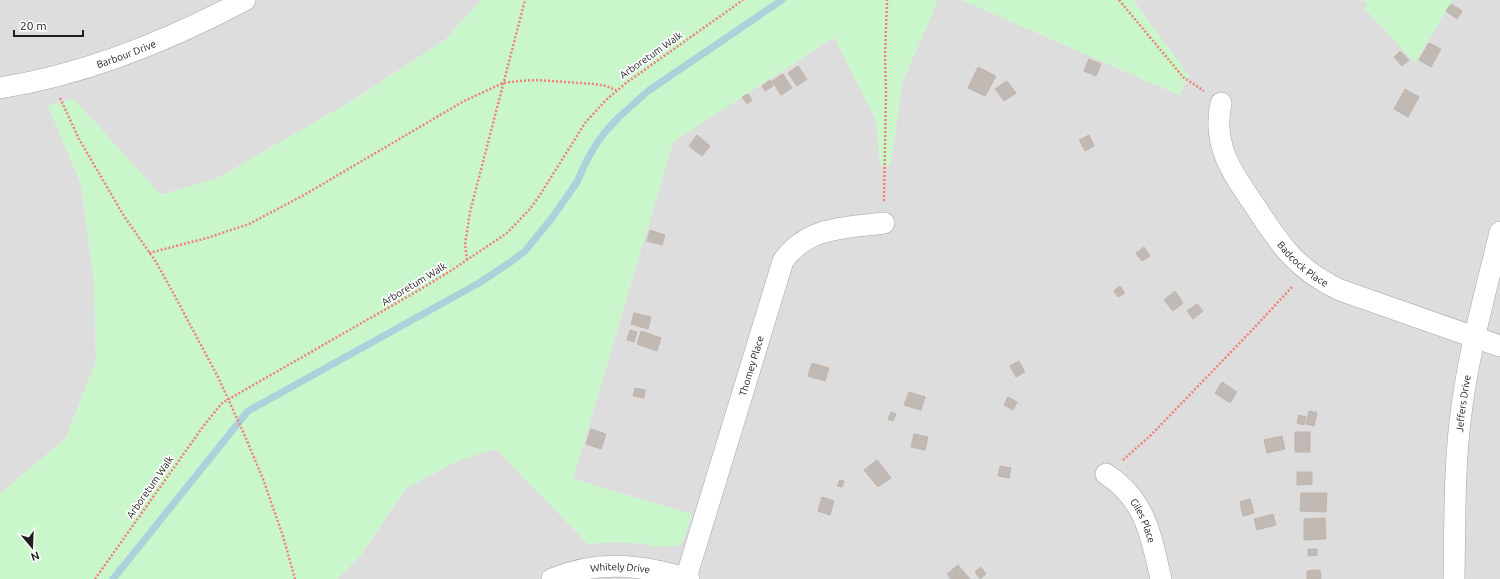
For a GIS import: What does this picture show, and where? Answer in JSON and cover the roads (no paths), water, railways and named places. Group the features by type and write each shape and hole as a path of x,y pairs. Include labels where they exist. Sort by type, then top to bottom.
{"street":[{"name":"Barbour Drive","path":"0,88 53,77 119,57 187,30 245,0"},
{"name":"Badcock Place","path":"1221,103 1219,114 1220,138 1226,160 1233,174 1280,244 1307,271 1328,285 1353,295 1500,346"},
{"name":"Thomey Place","path":"687,579 783,261 798,244 818,234 835,229 884,223"},
{"name":"Jeffers Drive","path":"1454,579 1458,446 1464,395 1474,337 1500,232"},
{"name":"Giles Place","path":"1106,474 1124,487 1146,519 1161,579"},
{"name":"Whitely Drive","path":"552,579 582,569 617,565 665,572 687,579"}],"waterway":[{"path":"113,579 248,411 479,283 525,251 552,218 577,182 597,143 619,117 648,91 782,0"}]}
